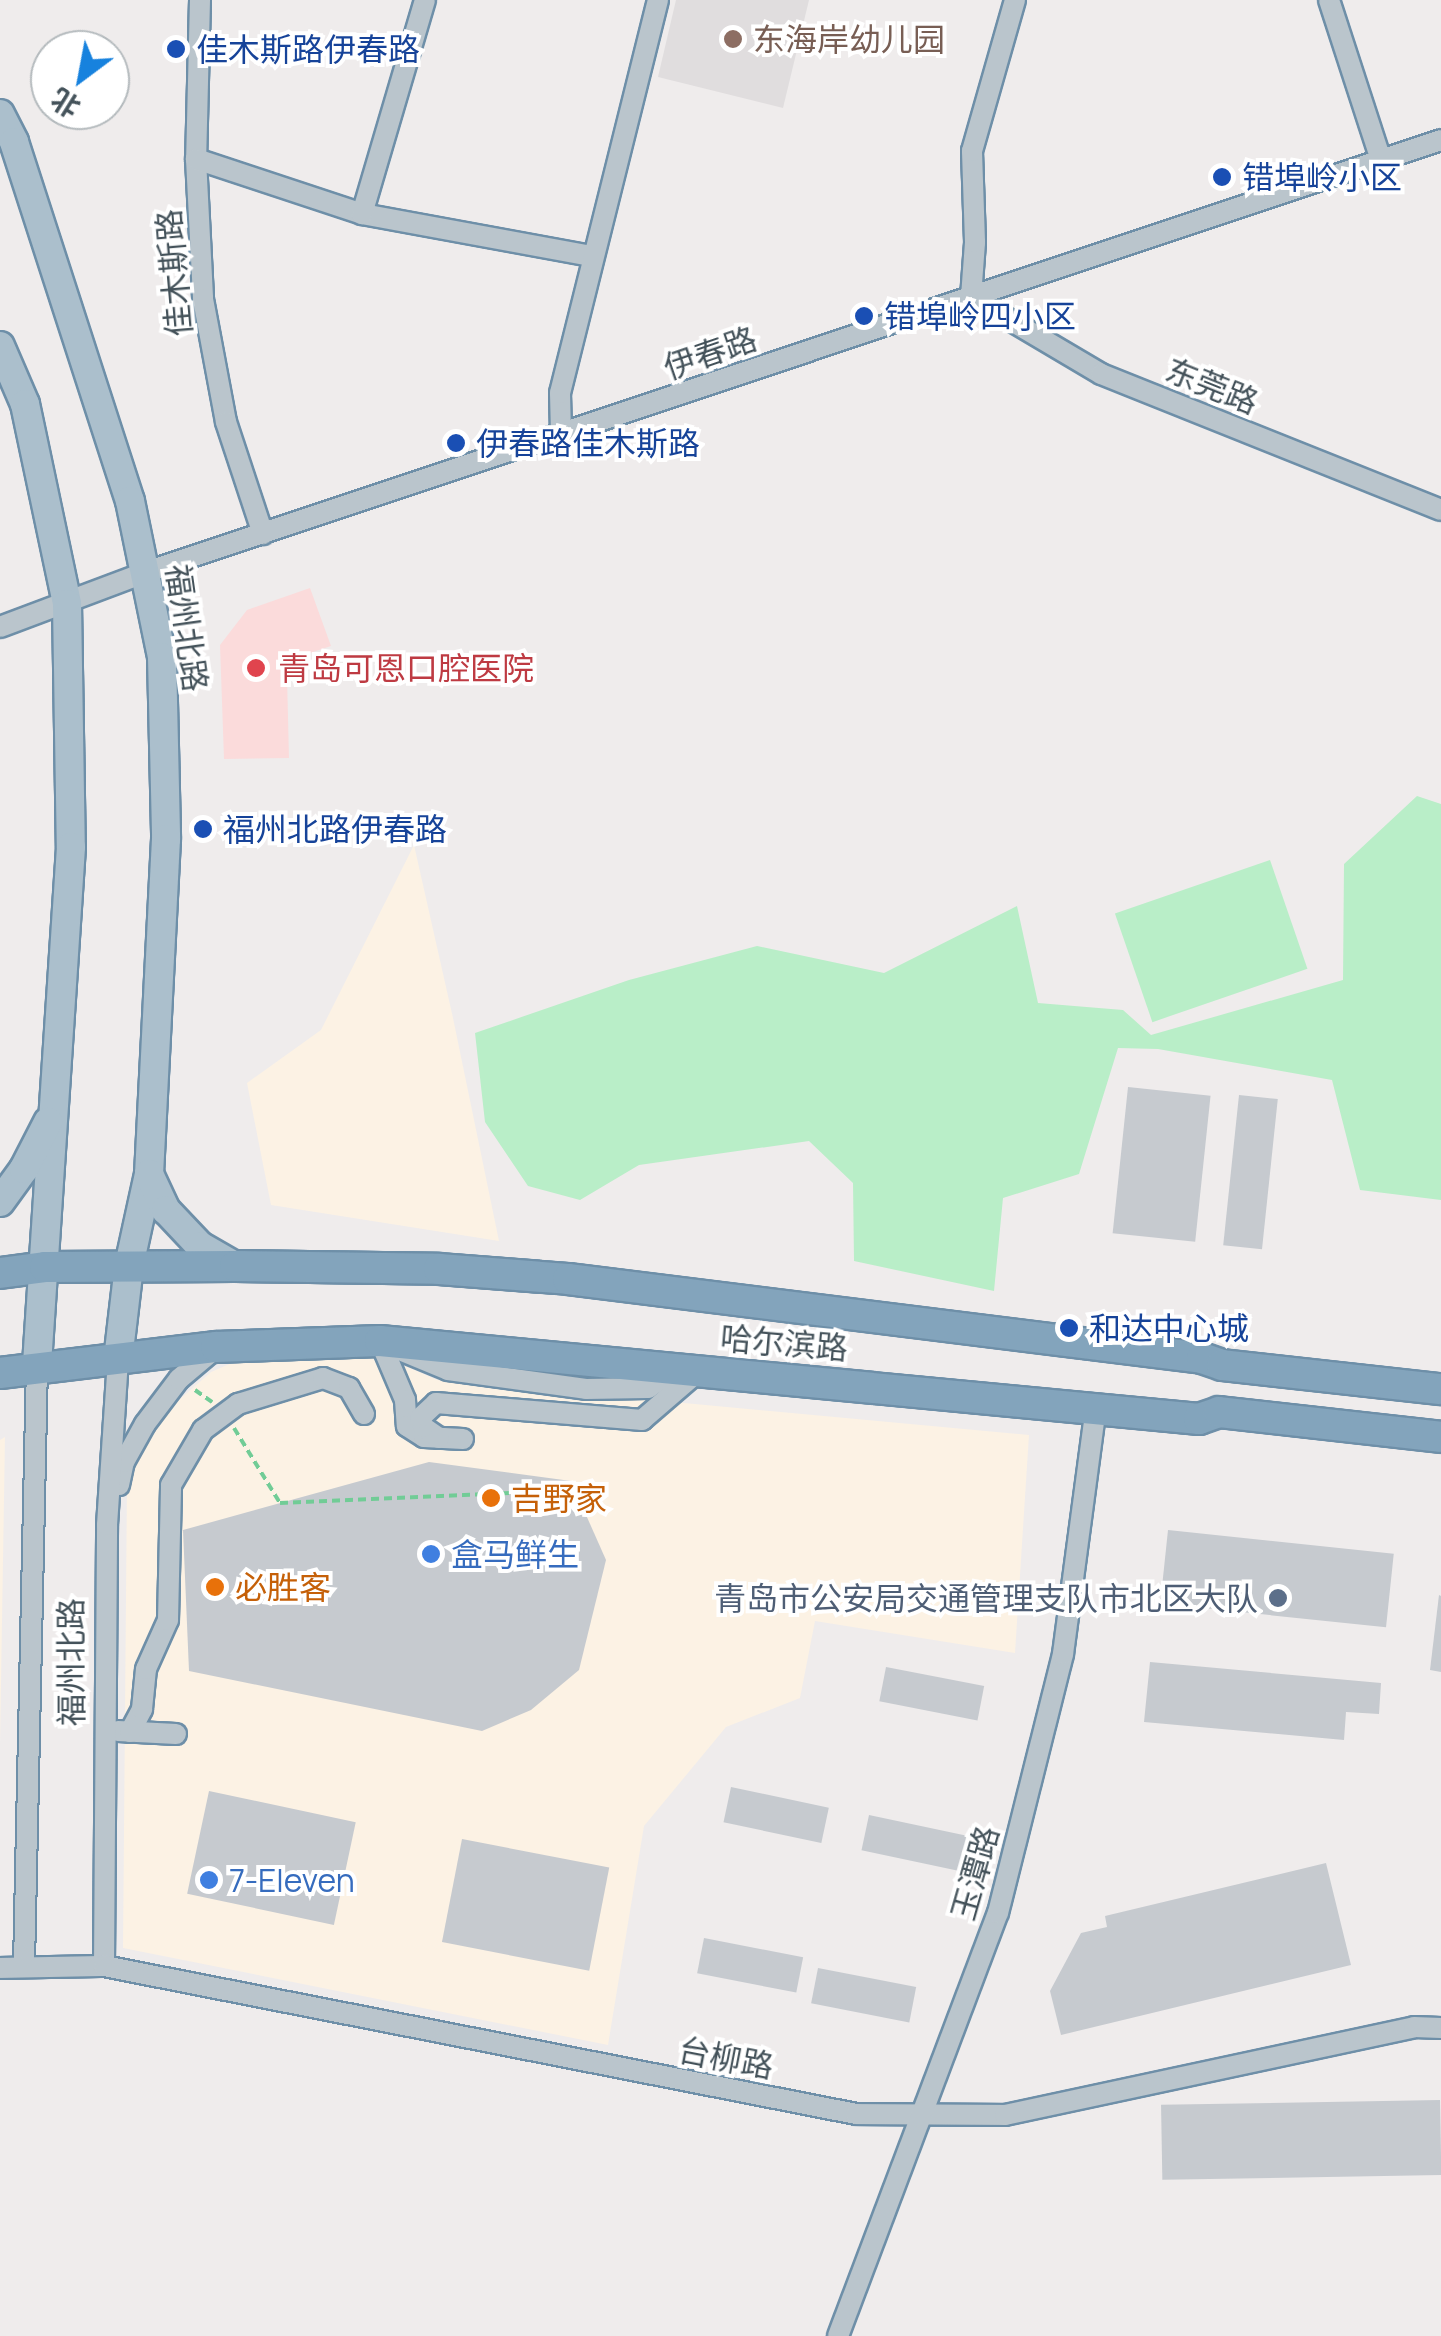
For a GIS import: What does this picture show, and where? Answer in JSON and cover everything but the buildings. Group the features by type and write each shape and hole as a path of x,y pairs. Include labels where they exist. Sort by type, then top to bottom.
{"highway":[{"name":"哈尔滨路","path":"46,1267 439,1269 568,1279 1202,1358 1222,1365 1441,1389"},
{"path":"0,1273 46,1267"},
{"name":"哈尔滨路","path":"37,1365 216,1347 380,1341 1199,1419 1218,1412 1441,1436"},
{"path":"0,1372 37,1365"}],"main road":[{"name":"福州北路","path":"0,114 14,142 124,482 162,657 166,838 149,1174 129,1266 118,1359"},
{"path":"0,346 25,404 67,604 71,847 37,1365"},
{"path":"0,1202 24,1169 53,1112"},
{"path":"149,1174 166,1210 200,1246 235,1266"}],"street":[{"name":"佳木斯路","path":"200,0 196,159 203,299 226,422 263,534"},
{"path":"362,214 425,0"},
{"path":"562,434 560,393 590,256 658,0"},
{"path":"971,297 975,242 972,151 1015,0"},
{"path":"1329,0 1381,160"},
{"name":"伊春路","path":"0,626 146,572 1441,140"},
{"path":"196,159 362,214 590,256"},
{"name":"东莞路","path":"971,297 1101,374 1441,510"},
{"path":"380,1341 405,1400 406,1426 415,1434 463,1439"},
{"path":"107,1525 124,1462 145,1424 179,1378 216,1347"},
{"name":"福州北路","path":"104,1966 107,1525 118,1359"},
{"name":"福州北路","path":"24,1965 37,1365"},
{"path":"439,1438 424,1427 420,1418 436,1402 642,1420 689,1369"},
{"path":"130,1732 142,1709 146,1669 168,1620 171,1485 202,1430 224,1412 323,1378 349,1388 364,1414"},
{"name":"玉潭路","path":"838,2336 998,1913 1063,1654 1096,1407"},
{"path":"106,1730 176,1734"},
{"name":"台柳路","path":"0,1968 104,1966 856,2114 1004,2115 1414,2027 1441,2028"}],"path":[{"path":"179,1378 224,1412 280,1503 534,1492"}],"shaded area":[{"name":"东海岸幼儿园","path":"676,0 809,0 783,108 658,77"},
{"name":"青岛可恩口腔医院","path":"310,588 331,646 295,658 287,677 289,758 224,759 220,645 247,610"},
{"path":"414,845 499,1241 271,1205 247,1083 321,1030"},
{"path":"360,1346 437,1380 1029,1435 1015,1653 815,1621 800,1698 726,1727 644,1826 608,2045 123,1948 127,1481 155,1421 211,1372 257,1352"},
{"path":"5,1437 0,1744 0,1440"}],"green space":[{"path":"1417,796 1441,804 1441,1200 1360,1190 1332,1080 1158,1049 1118,1048 1079,1174 1003,1198 994,1291 854,1261 853,1183 809,1141 639,1165 580,1200 528,1186 485,1122 475,1033 629,980 757,946 884,973 1017,906 1038,1003 1123,1010 1151,1035 1343,980 1344,864"},
{"path":"1270,860 1307,969 1152,1022 1115,913"}],"place":[{"name":"东海岸幼儿园","path":"733,39"},
{"name":"佳木斯路伊春路","path":"176,49"},
{"name":"错埠岭小区","path":"1222,177"},
{"name":"错埠岭四小区","path":"864,316"},
{"name":"伊春路佳木斯路","path":"456,443"},
{"name":"青岛可恩口腔医院","path":"256,668"},
{"name":"福州北路伊春路","path":"203,829"},
{"name":"和达中心城","path":"1069,1328"},
{"name":"吉野家","path":"491,1498"},
{"name":"盒马鲜生","path":"431,1554"},
{"name":"必胜客","path":"215,1587"},
{"name":"青岛市公安局交通管理支队市北区大队","path":"1278,1598"},
{"name":"7-Eleven","path":"209,1880"}]}
